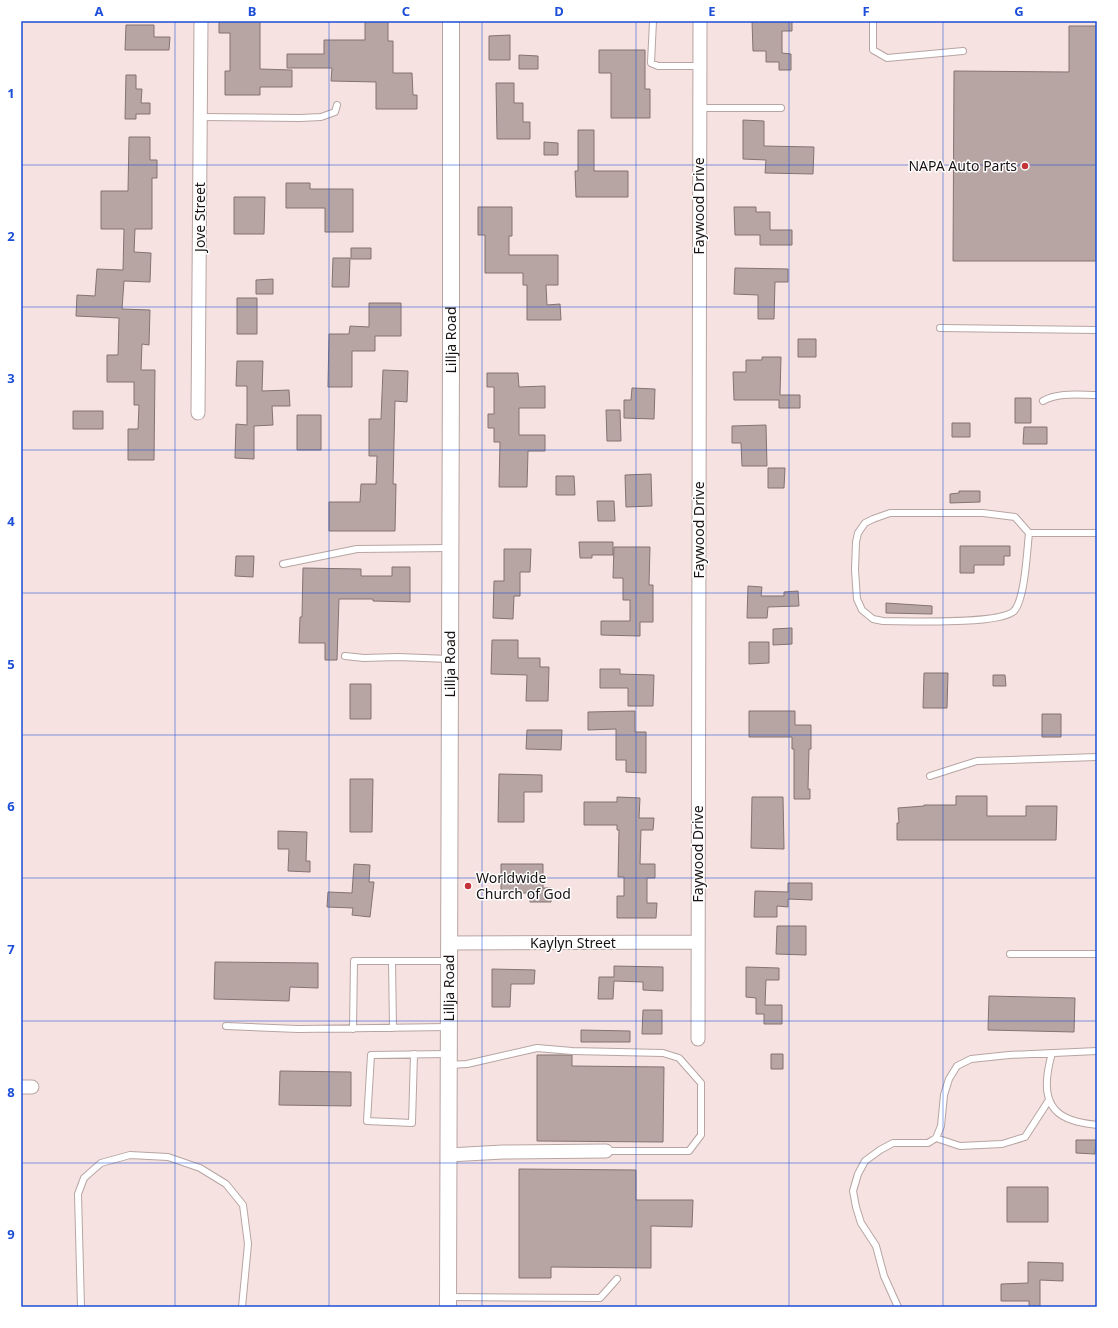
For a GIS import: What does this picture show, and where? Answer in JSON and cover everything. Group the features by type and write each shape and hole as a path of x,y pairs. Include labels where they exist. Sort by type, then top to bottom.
{"street":[{"name":"Jove Street","path":"198,412 201,21"},
{"name":"Lillja Road","path":"448,1302 451,548 451,21"},
{"name":"Faywood Drive","path":"698,1039 700,21"},
{"name":"Kaylyn Street","path":"449,944 698,942"},
{"path":"448,1155 503,1152 606,1151"}],"lane":[{"path":"653,21 652,63 658,66 700,66"},
{"path":"873,21 873,50 887,58 963,51"},
{"path":"200,117 321,117 335,112 337,105"},
{"path":"700,108 781,108"},
{"path":"940,328 1097,330"},
{"path":"1043,401 1049,397 1063,395 1097,395"},
{"path":"1029,533 1022,590 1018,604 1014,611 1006,616 983,621 883,621 873,619 862,610 857,599 855,570 856,542 858,534 865,523 890,513 983,513 1015,517 1029,533 1097,534"},
{"path":"283,564 356,549 451,548"},
{"path":"345,656 364,658 398,657 450,659"},
{"path":"930,776 977,761 1097,757"},
{"path":"1010,954 1097,954"},
{"path":"353,1029 354,961 449,961"},
{"path":"392,961 393,1028"},
{"path":"226,1026 298,1029 449,1027"},
{"path":"414,1054 412,1123 367,1121 371,1055 414,1054 467,1064 537,1048 572,1051 663,1053 679,1058 701,1083 701,1135 689,1151 606,1151"},
{"path":"898,1307 884,1276 876,1246 861,1223 856,1207 853,1191 858,1174 866,1161 880,1150 894,1143 928,1143 936,1138 941,1126 944,1095 949,1079 957,1066 971,1059 1009,1055 1097,1051"},
{"path":"1052,1053 1047,1072 1046,1088 1049,1100 1058,1112 1071,1120 1097,1125"},
{"path":"936,1138 960,1146 1002,1144 1024,1137 1049,1100"},
{"path":"81,1307 78,1194 84,1178 101,1163 130,1155 168,1157 200,1168 226,1184 243,1205 248,1244 242,1307"},
{"path":"448,1302 600,1298 617,1279"}],"building":[{"path":"219,21 260,21 260,69 292,70 292,87 260,87 260,95 225,95 225,71 230,71 230,33 219,33"},
{"path":"365,21 388,21 388,41 393,41 393,73 412,73 413,95 417,95 417,109 376,109 376,82 331,81 332,68 287,68 287,54 324,54 324,40 365,40"},
{"path":"752,21 792,21 792,31 782,31 782,53 791,54 791,70 779,70 779,62 766,62 766,51 753,51"},
{"path":"126,25 154,25 154,37 170,37 169,50 125,50"},
{"name":"NAPA Auto Parts","path":"1069,26 1097,26 1097,261 953,261 954,71 1069,72"},
{"path":"510,35 510,60 489,60 489,36"},
{"path":"599,50 645,50 645,89 650,89 650,118 611,118 611,73 599,73"},
{"path":"519,55 538,56 538,69 519,69"},
{"path":"126,75 136,75 136,89 142,89 141,103 150,103 150,114 136,114 136,119 125,119"},
{"path":"496,83 514,83 514,103 523,103 523,122 530,122 530,139 497,139"},
{"path":"743,120 764,121 764,146 814,147 813,174 765,173 766,160 743,159"},
{"path":"578,130 594,130 594,171 628,171 628,197 576,197 575,171 578,171"},
{"path":"129,137 150,137 150,160 157,160 157,178 152,178 152,229 135,229 134,252 151,253 150,282 124,281 122,309 150,310 149,345 142,344 141,370 155,370 154,460 128,460 128,429 138,429 139,405 134,405 134,382 107,382 107,355 118,355 119,318 76,316 77,295 95,296 97,269 123,270 124,229 101,229 101,191 128,191"},
{"path":"544,142 558,143 558,155 544,155"},
{"path":"286,183 310,183 310,189 353,189 353,232 325,232 325,208 286,208"},
{"path":"234,197 265,197 264,234 234,234"},
{"path":"478,207 512,207 512,236 509,236 509,255 558,255 558,285 546,285 547,305 560,304 561,320 527,320 527,285 523,285 523,273 485,273 485,235 478,235"},
{"path":"734,207 756,207 756,212 770,212 770,230 792,230 792,245 760,245 760,235 735,235"},
{"path":"351,248 371,248 371,259 351,259"},
{"path":"333,258 350,258 349,287 332,287"},
{"path":"735,268 788,269 788,282 775,282 774,319 758,319 758,295 734,294"},
{"path":"273,279 273,294 256,294 256,280"},
{"path":"237,298 257,298 257,334 237,334"},
{"path":"369,303 401,303 401,336 375,336 375,351 352,351 352,387 328,387 329,334 349,334 350,326 369,327"},
{"path":"798,339 816,339 816,357 798,357"},
{"path":"762,357 781,357 780,395 800,395 800,408 779,408 779,400 734,400 733,372 746,372 746,360 762,360"},
{"path":"237,361 263,361 262,391 289,390 290,406 272,406 273,425 254,426 254,459 235,458 236,424 247,425 247,386 236,386"},
{"path":"383,370 408,371 407,402 395,401 393,484 396,484 395,531 329,531 329,502 360,502 361,484 376,484 377,456 369,456 369,419 381,419"},
{"path":"487,373 518,373 519,387 545,386 545,408 519,408 519,435 545,435 545,451 528,451 527,487 499,487 500,442 494,442 494,428 488,428 488,414 494,414 494,387 487,387"},
{"path":"632,388 655,389 654,419 624,418 624,400 631,400"},
{"path":"1015,398 1031,398 1031,423 1015,423"},
{"path":"606,410 620,410 621,441 607,441"},
{"path":"73,411 103,411 103,429 73,429"},
{"path":"297,415 321,415 321,450 297,450"},
{"path":"952,423 970,423 970,437 952,437"},
{"path":"766,425 767,466 742,466 741,443 732,443 732,426"},
{"path":"1024,427 1047,427 1047,444 1023,444"},
{"path":"768,468 785,468 784,488 768,488"},
{"path":"651,474 652,506 626,507 625,475"},
{"path":"556,476 574,476 575,495 556,495"},
{"path":"959,491 980,491 980,502 950,503 950,494 959,493"},
{"path":"597,501 614,501 615,521 598,521"},
{"path":"579,542 613,542 613,555 592,555 592,558 580,558"},
{"path":"960,546 1010,546 1010,556 1004,556 1004,565 974,565 974,573 960,573"},
{"path":"614,547 650,547 649,585 653,585 653,622 640,622 640,636 601,635 601,621 630,621 630,600 623,600 623,578 613,578"},
{"path":"504,549 531,549 530,572 520,572 520,596 514,596 513,619 493,618 494,581 504,581"},
{"path":"236,556 254,556 253,577 235,576"},
{"path":"392,567 410,567 410,602 373,601 373,599 339,599 337,660 325,660 325,643 299,643 300,617 302,617 303,568 361,569 361,576 392,576"},
{"path":"748,586 762,587 761,596 784,596 784,592 798,591 799,606 768,607 767,618 747,618"},
{"path":"886,603 932,606 932,614 886,613"},
{"path":"792,628 792,644 773,645 773,629"},
{"path":"492,640 518,640 518,658 540,658 540,667 549,667 548,701 526,701 527,675 491,674"},
{"path":"749,642 769,642 769,663 749,664"},
{"path":"600,669 620,669 620,674 654,675 653,706 628,706 628,688 600,688"},
{"path":"924,673 948,673 947,708 923,708"},
{"path":"993,675 1005,675 1006,686 993,686"},
{"path":"350,684 371,684 371,719 350,719"},
{"path":"635,711 635,732 646,732 646,773 626,772 626,760 616,760 616,729 588,730 588,712"},
{"path":"749,711 795,711 795,725 811,725 808,789 810,789 810,799 794,799 794,749 792,749 792,737 749,737"},
{"path":"1042,714 1061,714 1061,737 1042,737"},
{"path":"527,730 562,730 561,750 526,749"},
{"path":"499,774 542,775 542,792 524,792 524,822 498,822"},
{"path":"350,779 373,779 372,832 350,832"},
{"path":"956,796 987,796 987,816 1026,816 1026,806 1057,806 1056,840 897,840 897,823 899,823 898,808 924,805 956,805"},
{"path":"617,797 640,798 639,818 654,818 653,830 641,830 640,864 655,864 655,878 647,878 647,903 657,903 656,918 617,918 617,896 624,896 624,877 618,877 619,830 617,830 617,825 584,825 584,802 617,802"},
{"path":"752,797 783,797 784,849 751,848"},
{"path":"278,831 307,832 306,861 310,861 310,872 288,871 289,849 278,849"},
{"path":"354,864 370,865 369,882 374,882 370,917 352,915 353,908 327,907 328,892 352,893"},
{"path":"501,864 543,864 543,888 551,888 551,902 530,902 530,893 501,893"},
{"path":"788,883 812,883 812,900 788,899 788,907 777,906 777,917 754,917 755,891 788,892"},
{"path":"777,926 806,926 806,955 776,954"},
{"path":"215,962 318,963 318,988 290,987 289,1001 214,999"},
{"path":"614,966 663,967 663,991 643,990 643,982 614,981 613,999 598,999 599,977 614,977"},
{"path":"746,967 779,968 779,980 766,980 765,1005 782,1005 782,1024 764,1024 764,1014 756,1014 756,998 746,997"},
{"path":"492,969 535,970 534,984 511,984 510,1007 492,1007"},
{"path":"989,996 1075,998 1074,1032 988,1030"},
{"path":"643,1010 662,1010 662,1034 642,1034"},
{"path":"581,1030 630,1031 630,1042 581,1042"},
{"path":"771,1054 783,1054 783,1069 771,1069"},
{"path":"537,1055 572,1055 572,1066 664,1067 663,1142 537,1141"},
{"path":"280,1071 351,1072 351,1106 279,1105"},
{"path":"1076,1140 1096,1140 1095,1154 1076,1153"},
{"path":"519,1169 636,1170 636,1200 693,1200 692,1227 651,1226 651,1268 551,1267 551,1278 519,1278"},
{"path":"1007,1187 1048,1187 1048,1222 1007,1222"},
{"path":"1028,1262 1063,1263 1063,1281 1040,1280 1040,1306 1029,1306 1029,1301 1001,1301 1001,1284 1028,1283"}],"place":[{"name":"NAPA Auto Parts","path":"1025,166"},
{"name":"Worldwide Church of God","path":"468,886"}]}
